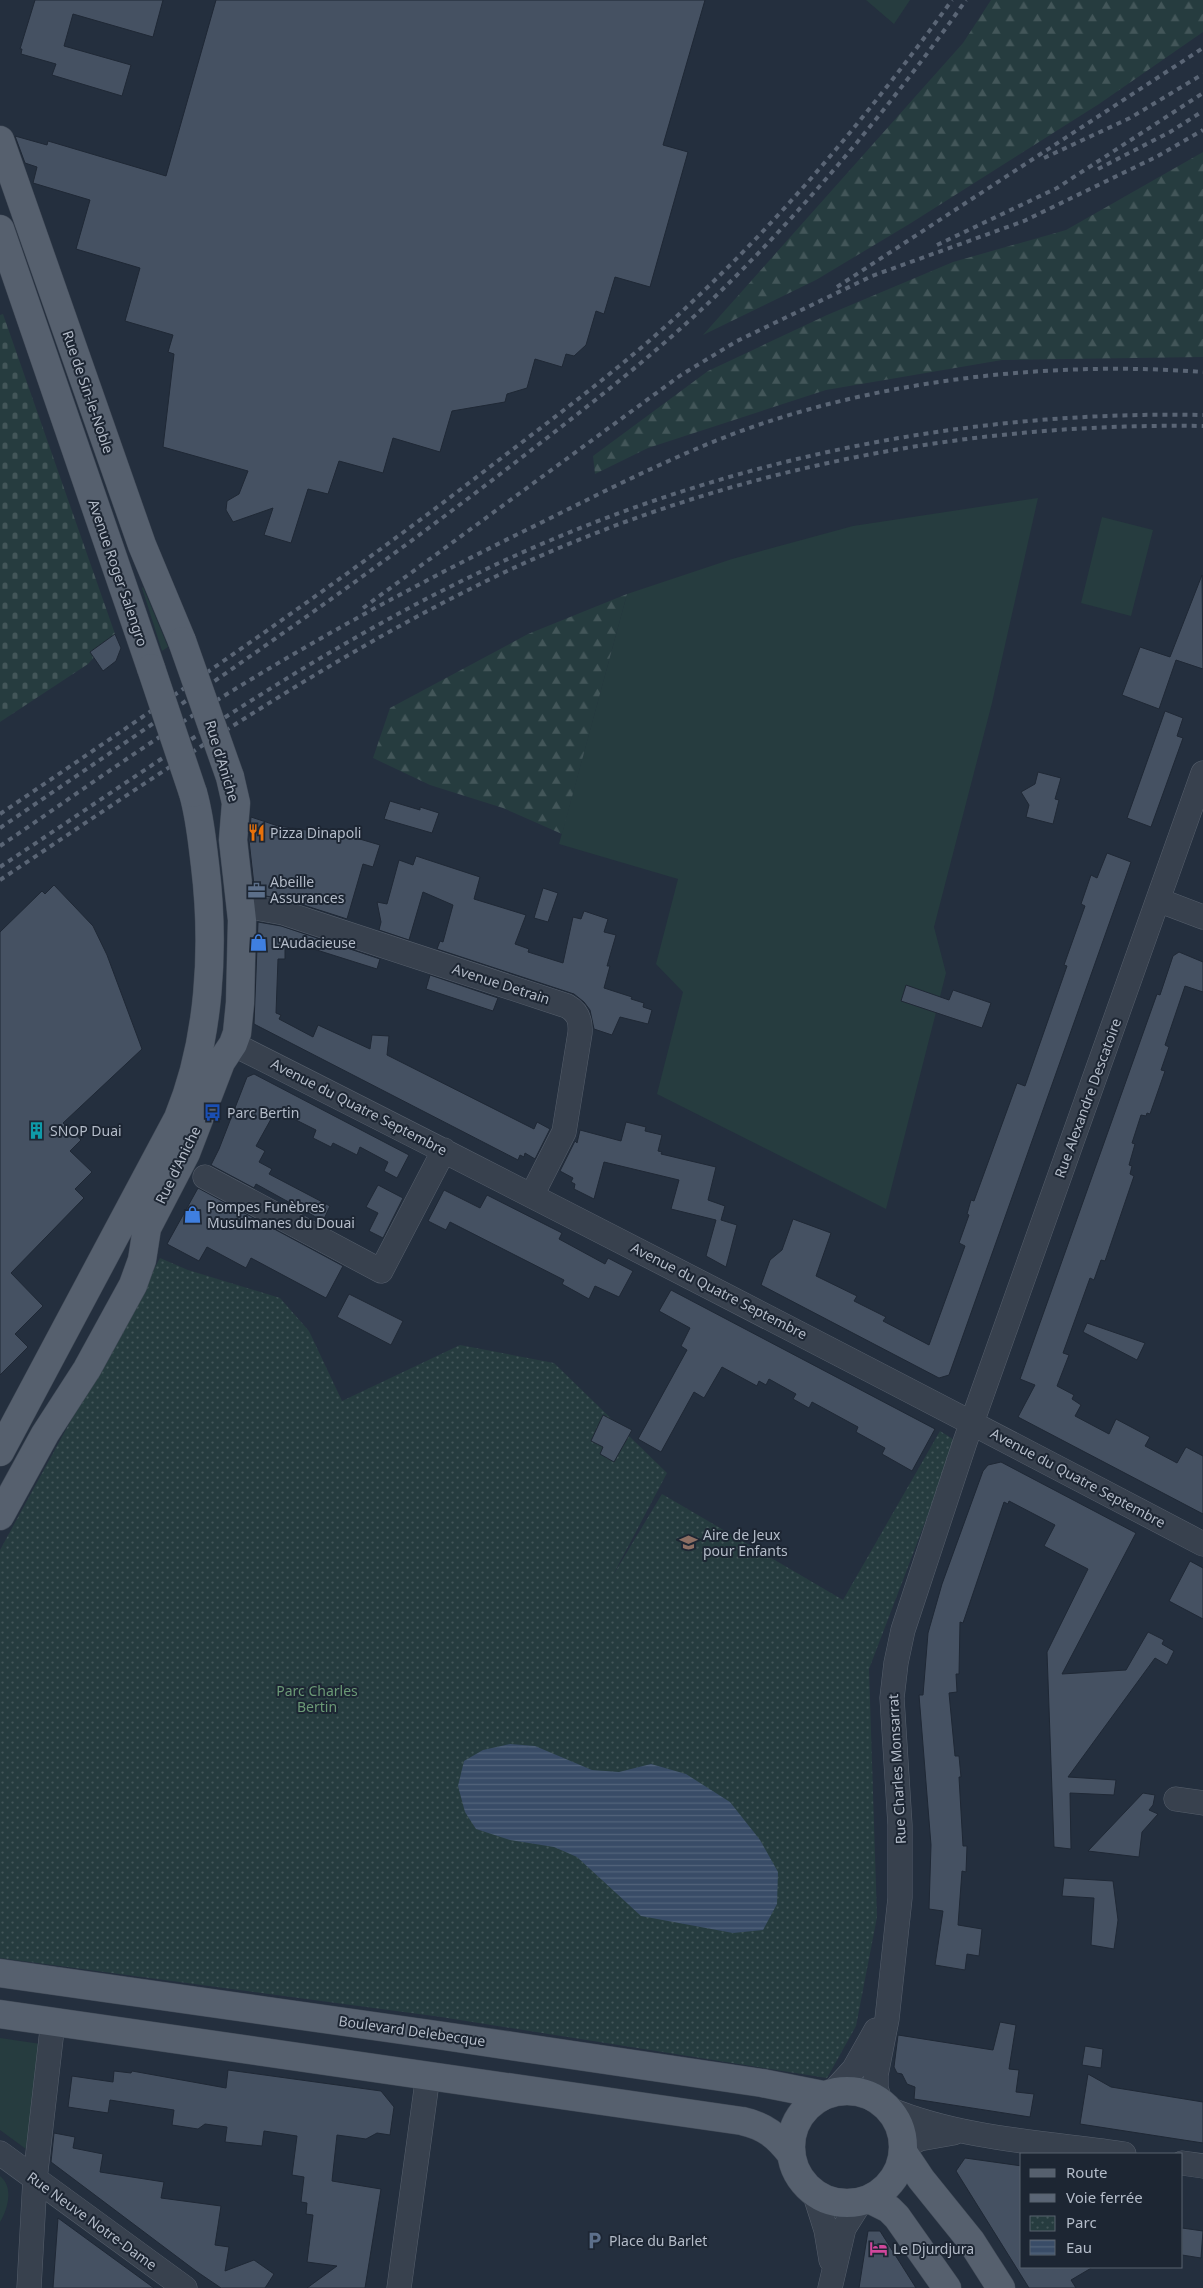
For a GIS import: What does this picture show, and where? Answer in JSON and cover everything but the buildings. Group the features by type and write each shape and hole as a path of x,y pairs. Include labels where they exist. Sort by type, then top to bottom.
{"main road":[{"name":"Rue de Sin-le-Noble","path":"0,140 142,545 182,641"},
{"name":"Avenue Roger Salengro","path":"0,229 193,793 203,848 210,924"},
{"name":"Rue d'Aniche","path":"0,1516 44,1434 83,1376 133,1285 142,1260 147,1228 186,1153 221,1062 233,1044 237,1033 242,950 240,905 233,840 236,803 230,777 182,641"},
{"name":"Rue d'Aniche","path":"0,1452 63,1330 137,1198 184,1103 197,1059 208,983 210,924"},
{"name":"Boulevard Delebecque","path":"0,1973 447,2036 828,2094"},
{"path":"0,2014 755,2124 773,2134 791,2154"},
{"path":"865,2200 880,2192 890,2183 900,2165 903,2150 900,2130 884,2105 866,2094 855,2091 828,2094 807,2106 796,2122 792,2134 791,2154 796,2173 814,2192 836,2202 865,2200 879,2202 897,2217 947,2288"},
{"path":"903,2150 925,2184 971,2241 1001,2288"}],"street":[{"name":"Rue Alexandre Descatoire","path":"973,1422 1203,773"},
{"path":"1158,900 1203,917"},
{"name":"Avenue Detrain","path":"240,905 284,913 558,1002 574,1010 579,1016 580,1033 564,1132 532,1195"},
{"name":"Avenue du Quatre Septembre","path":"233,1044 444,1150 973,1422 1203,1544"},
{"path":"205,1177 381,1271 444,1150"},
{"name":"Rue Charles Monsarrat","path":"884,2105 876,2088 876,2075 887,2019 900,1898 900,1825 892,1718 896,1663 907,1613 973,1422"},
{"path":"1176,1798 1203,1803"},
{"name":"Rue Charles Monsarrat","path":"828,2094 847,2079 868,2047 880,2018 891,1978"},
{"path":"29,2288 35,2179 53,2021"},
{"path":"399,2288 428,2075"},
{"path":"884,2105 919,2120 964,2131 1117,2153"},
{"path":"903,2150 919,2138 964,2131"},
{"name":"Rue Neuve Notre-Dame","path":"0,2153 185,2288"},
{"path":"1183,2163 1203,2166"},
{"path":"814,2192 829,2243 830,2285"},
{"path":"830,2285 844,2228 865,2200"}],"green space":[{"path":"866,0 910,0 894,24"},
{"path":"991,0 1203,0 1203,32 1099,104 911,223 816,280 703,335 963,43"},
{"path":"1203,152 1203,357 1002,360 826,390 648,448 595,474 593,456 708,371 827,315 953,262 1066,230"},
{"path":"3,314 115,634 88,664 0,722 0,315"},
{"path":"1038,498 992,703 934,927 946,973 886,1209 657,1094 683,992 656,964 678,879 559,844 627,594 732,559 853,526"},
{"path":"1102,517 1153,530 1131,616 1081,603"},
{"path":"142,588 168,647 162,651"},
{"path":"627,594 562,834 503,808 430,785 373,758 390,708 528,634"},
{"name":"Parc Charles Bertin","path":"160,1258 188,1270 280,1298 309,1331 342,1401 460,1345 554,1363 667,1473 612,1577 662,1494 843,1600 940,1431 956,1441 869,1669 877,1917 856,2026 827,2078 441,2017 0,1958 0,1550"},
{"path":"0,2038 41,2044 26,2149 0,2130"},
{"path":"0,2176 7,2186 8,2198 0,2222"}],"water":[{"path":"510,1744 535,1746 592,1770 619,1772 651,1764 686,1774 730,1802 760,1840 778,1872 777,1904 763,1930 733,1933 641,1916 577,1857 554,1847 510,1840 476,1829 465,1812 458,1786 464,1761 483,1750"}],"railway":[{"path":"0,814 248,644 371,556 594,387 644,345 692,302 763,232 861,119 952,0"},
{"path":"0,828 314,611 438,521 589,405 676,333 731,281 825,180 884,110 966,0"},
{"path":"837,287 1203,48"},
{"path":"1044,158 1130,118 1203,74"},
{"path":"937,245 1057,188 1203,93"},
{"path":"1098,169 1170,132 1203,111"},
{"path":"363,608 681,375 737,341 872,276 1024,221 1156,157 1203,130"},
{"path":"0,846 192,716 271,667 352,621 475,556 606,491 666,462 727,436 811,409 865,395 978,377 1092,369 1148,369 1203,372"},
{"path":"0,867 233,712 353,639 414,605 476,574 562,535 650,502 740,474 830,451 923,434 1015,422 1109,416 1203,415"},
{"path":"0,880 233,726 353,652 476,586 562,547 650,513 739,485 830,462 922,445 1015,434 1109,427 1203,426"}],"place":[{"name":"Pizza Dinapoli","path":"256,833"},
{"name":"Abeille Assurances","path":"256,890"},
{"name":"L'Audacieuse","path":"258,943"},
{"name":"Parc Bertin","path":"213,1113"},
{"name":"SNOP Duai","path":"36,1131"},
{"name":"Pompes Funèbres Musulmanes du Douai","path":"193,1215"},
{"name":"Aire de Jeux pour Enfants","path":"689,1543"},
{"name":"Place du Barlet","path":"595,2241"},
{"name":"Le Djurdjura","path":"879,2249"}]}
